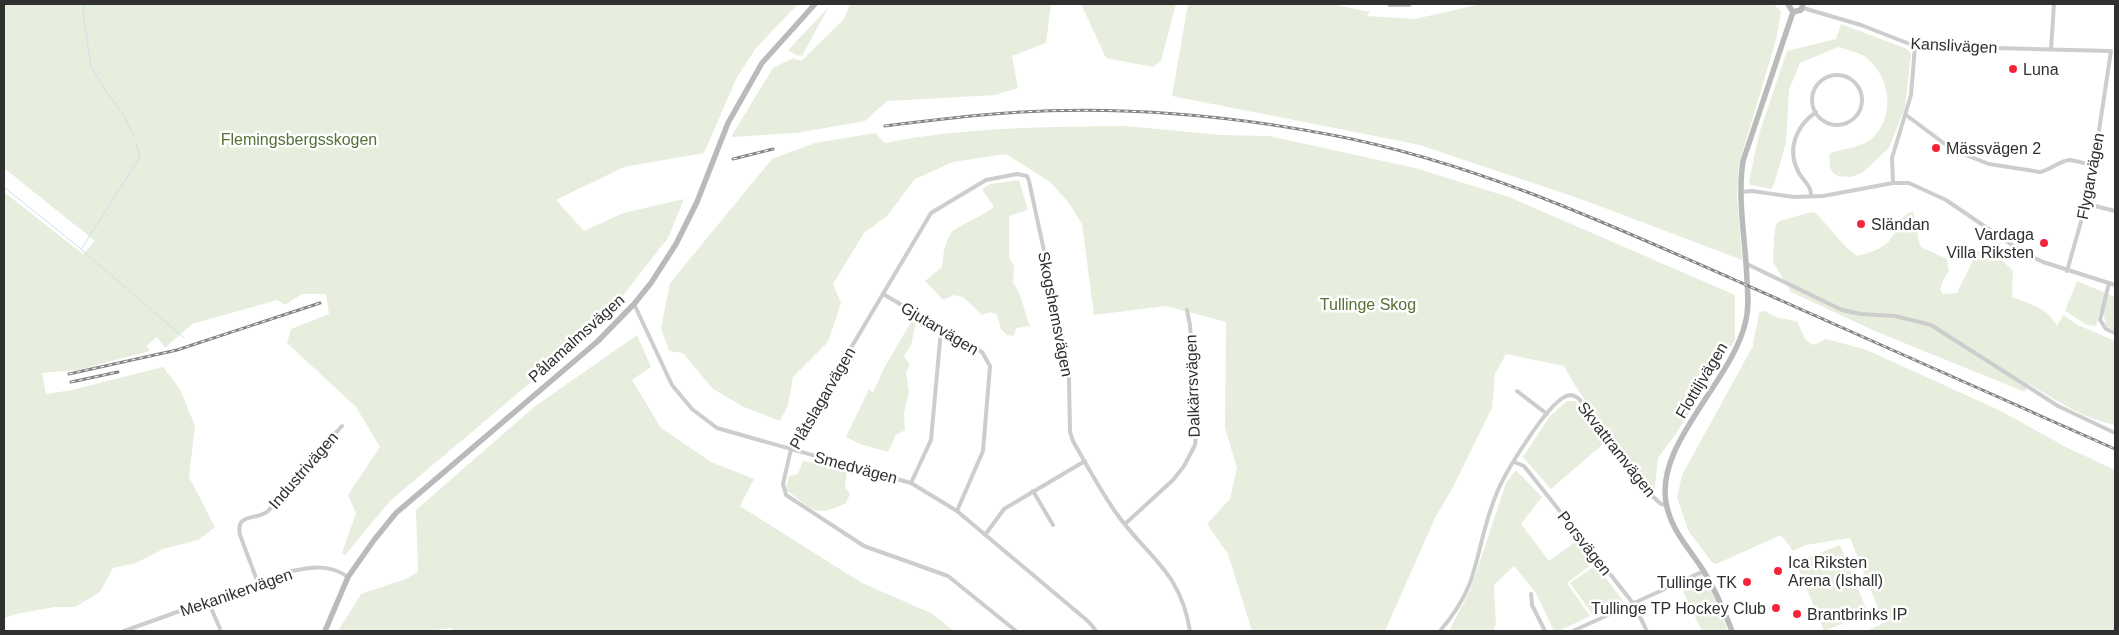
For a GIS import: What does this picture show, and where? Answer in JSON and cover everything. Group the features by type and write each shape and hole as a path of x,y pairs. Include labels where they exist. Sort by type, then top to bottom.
{"street":[{"name":"Pålamalmsvägen","path":"325,631 348,577 396,513 598,341 651,284 676,244 697,202 728,123 762,62 815,4"},
{"path":"1390,4 1409,4"},
{"path":"1788,4 1792,12 1799,12 1803,6"},
{"path":"2052,49 2054,4"},
{"name":"Kanslivägen","path":"1803,6 1861,25 1915,46 2111,51"},
{"name":"Flottiljvägen","path":"1732,631 1719,598 1674,525 1666,505 1666,471 1674,451 1728,367 1742,337 1748,305 1741,173 1748,141 1792,12"},
{"path":"1893,183 1893,152 1911,95 1915,46"},
{"name":"Flygarvägen","path":"2067,270 2087,204 2111,51"},
{"path":"1831,76 1845,76 1851,79 1859,88 1862,98 1860,110 1848,122 1837,125 1828,123 1816,112 1813,106 1814,89 1824,79 1831,76"},
{"path":"1811,196 1810,187 1796,168 1793,151 1796,134 1806,119 1816,112"},
{"path":"1906,115 1950,149 1989,164 2040,172 2070,160 2094,167"},
{"name":"Plåtslagarvägen","path":"1016,631 954,579 864,546 786,495 783,484 791,449 931,213 986,180 1024,175"},
{"name":"Skogshemsvägen","path":"1024,175 1028,179 1031,188 1066,353 1069,379 1070,432 1084,461 1114,511 1171,577 1182,598 1190,631"},
{"path":"1741,192 1752,191 1794,197 1823,196 1893,183 1909,183 1924,188 1946,200 2024,253 2067,270 2115,285"},
{"path":"2087,204 2115,211"},
{"path":"1747,264 1842,310 1861,314 1895,316 1931,325 2058,406 2115,433"},
{"path":"2108,283 2101,314 2102,325 2115,333"},
{"name":"Gjutarvägen","path":"883,294 941,330 982,352 990,366 983,451 957,511"},
{"name":"Smedvägen","path":"634,304 672,385 692,409 717,428 911,483 957,511 1089,622 1096,631"},
{"name":"Dalkärrsvägen","path":"1125,524 1173,480 1184,466 1195,445 1197,418 1190,325 1187,310"},
{"path":"911,483 931,440 941,330"},
{"path":"1440,631 1457,608 1466,590 1495,497 1514,462 1546,414 1517,391"},
{"name":"Skvattramvägen","path":"1546,414 1567,396 1573,396 1580,400 1648,492 1661,504 1666,505"},
{"name":"Industrivägen","path":"258,583 238,528 244,520 267,511 342,426"},
{"path":"985,535 1004,509 1084,461"},
{"name":"Porsvägen","path":"1514,462 1524,466 1633,603 1647,631"},
{"path":"1033,491 1053,525"},
{"name":"Mekanikervägen","path":"124,631 292,571 309,567 326,567 338,570 348,577"},
{"path":"1574,631 1704,571"},
{"path":"1531,594 1532,604 1545,631"},
{"path":"208,601 221,631"}],"green space":[{"name":"Flemingsbergsskogen","path":"4,4 798,4 756,48 737,77 704,153 624,167 556,200 584,231 623,213 684,199 668,238 617,303 580,341 391,500 345,555 342,553 356,513 348,495 380,447 356,407 287,343 291,329 329,314 326,294 302,294 285,305 277,300 192,324 165,348 157,337 146,346 150,351 78,370 42,373 46,394 72,390 163,367 180,389 195,426 189,477 215,527 198,540 163,549 136,563 113,568 100,592 75,607 54,607 4,618 4,192 83,254 95,241 4,168"},
{"path":"850,4 1051,4 1046,43 1012,56 1018,88 995,95 887,101 865,121 796,133 731,137 773,68 793,58 801,61 844,19"},
{"path":"1081,4 1176,4 1161,61 1153,67 1106,58"},
{"path":"1188,4 1331,4 1370,12 1367,16 1415,19 1481,4 1774,4 1781,12 1776,40 1739,164 1737,195 1742,260 1589,202 1420,145 1172,96"},
{"path":"828,8 802,56 788,50"},
{"path":"1841,24 1907,49 1911,54 1905,107 1889,148 1862,173 1851,177 1838,176 1830,168 1829,155 1870,140 1884,121 1887,110 1885,87 1875,66 1864,56 1838,47 1800,63 1789,90 1786,143 1774,184 1771,189 1750,185 1749,181 1759,134 1787,51 1836,39"},
{"name":"Tullinge Skog","path":"1126,126 1220,135 1269,136 1415,168 1509,197 1735,295 1735,340 1675,435 1658,458 1654,496 1578,390 1564,366 1506,354 1495,374 1492,408 1452,489 1435,518 1385,631 1252,631 1228,554 1207,524 1230,499 1237,468 1225,428 1226,322 1166,306 1094,315 1082,224 1069,203 1050,182 1006,154 953,162 915,179 887,216 864,233 833,284 841,303 828,342 793,377 788,405 780,421 744,407 713,389 683,353 669,351 661,328 670,283 772,159 815,143 875,133 885,143 975,131"},
{"path":"1019,180 1028,210 1009,216 1009,257 1014,267 1013,283 1021,298 1030,326 1016,328 1014,336 1007,335 1001,329 997,315 990,312 982,315 963,297 954,295 943,300 925,281 942,267 945,246 951,233 994,207 982,189 990,184"},
{"path":"1811,212 1816,213 1846,247 1857,256 1874,251 1886,244 1905,215 1913,212 1921,247 1947,259 1949,271 1943,280 1940,290 1943,294 1957,293 1977,252 1986,247 1991,249 2013,271 2012,297 2044,311 2057,326 2063,315 2078,325 2115,341 2115,425 2081,414 2029,384 2025,392 1877,332 1791,292 1773,262 1776,224 1780,221"},
{"path":"2077,281 2115,297 2115,331 2106,326 2104,316 2099,312 2096,326 2087,325 2065,311"},
{"path":"1764,311 1778,318 1797,321 1805,339 1813,345 1826,339 1867,350 2001,411 2066,447 2115,470 2115,631 1866,631 1884,623 1850,538 1806,545 1793,551 1781,535 1716,564 1712,562 1689,532 1677,498 1682,475 1753,346 1759,312"},
{"path":"911,322 916,322 911,345 904,356 910,365 906,372 909,391 904,413 905,430 896,435 888,452 860,444 846,437 869,389 873,393 883,370"},
{"path":"637,335 651,367 632,380 661,428 711,462 754,479 740,506 862,583 931,613 954,631 454,631 451,628 425,631 338,631 361,594 406,579 418,572 416,510 534,407"},
{"path":"1567,401 1575,401 1603,444 1551,489 1523,457 1550,416"},
{"path":"803,461 847,471 845,487 850,494 846,503 827,510 814,510 786,490 789,476 798,474"},
{"path":"1516,470 1542,497 1521,524 1549,561 1575,542 1592,564 1567,583 1590,616 1559,631 1554,631 1536,593 1514,566 1494,585 1496,624 1493,631 1449,631 1470,591 1506,483"},
{"path":"1840,545 1868,614 1824,631 1796,562"},
{"path":"1596,565 1623,601 1593,615 1570,583"},
{"path":"1702,574 1716,600 1728,631 1702,631 1680,585"}],"waterway":[{"path":"85,4 83,13 91,66 122,113 134,137"},
{"path":"82,248 140,157 136,144"},
{"path":"4,187 81,249 184,338"}],"railway":[{"path":"885,126 1025,112 1113,111 1201,116 1245,121 1332,135 1384,147 1487,177 1587,216 1686,258 2115,449"},
{"path":"733,159 773,149"},
{"path":"69,374 177,350 320,303"},
{"path":"71,382 118,372"}],"place":[{"name":"Luna","path":"2013,69"},
{"name":"Mässvägen 2","path":"1936,148"},
{"name":"Sländan","path":"1861,224"},
{"name":"Vardaga Villa Riksten","path":"2044,243"},
{"name":"Ica Riksten Arena (Ishall)","path":"1778,571"},
{"name":"Tullinge TK","path":"1747,582"},
{"name":"Tullinge TP Hockey Club","path":"1776,608"},
{"name":"Brantbrinks IP","path":"1797,614"}]}
